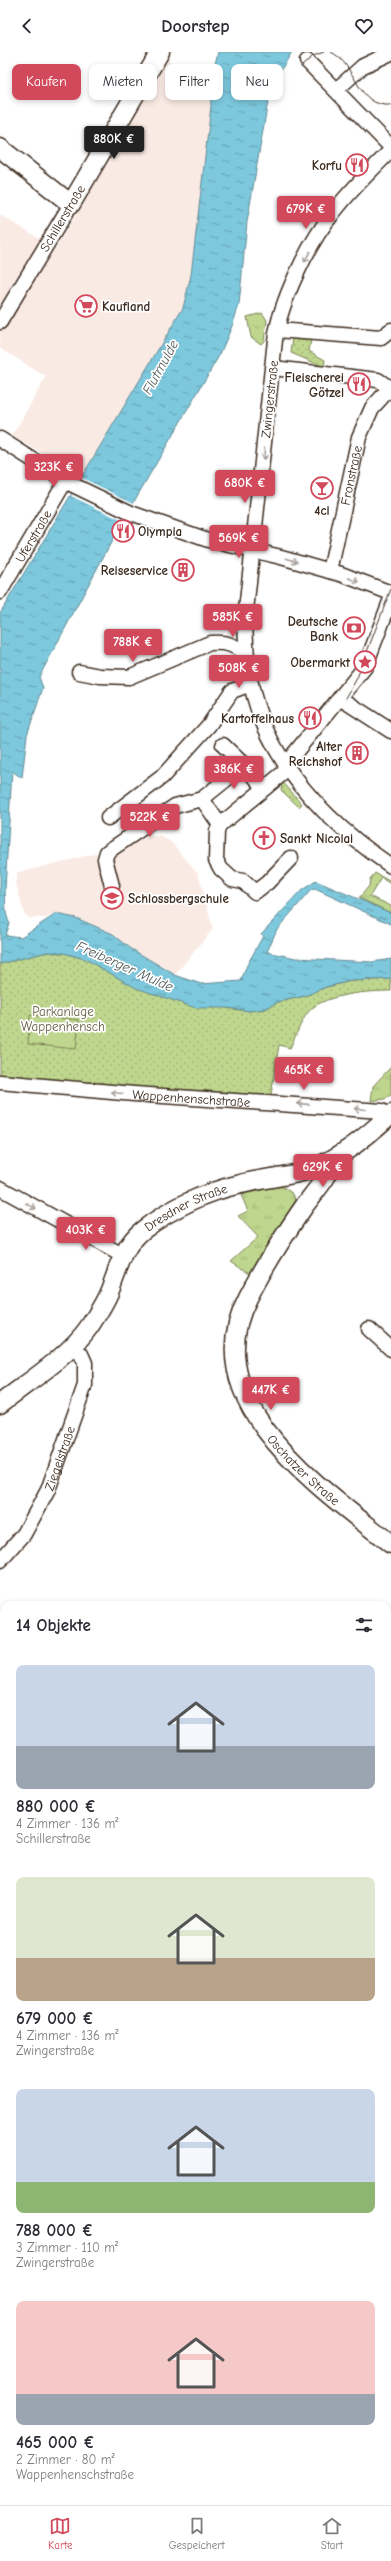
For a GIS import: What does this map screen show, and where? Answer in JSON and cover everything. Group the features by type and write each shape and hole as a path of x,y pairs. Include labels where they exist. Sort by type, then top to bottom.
{"main road":[{"name":"Schillerstraße","path":"71,204 160,52"},
{"path":"0,148 71,204"},
{"name":"Dresdner Straße","path":"0,1404 73,1346 88,1328 106,1298 122,1255 129,1243 143,1230 202,1197 239,1184 302,1172 336,1157 357,1142 369,1124 388,1110"},
{"name":"Oschatzer Straße","path":"336,1157 330,1174 305,1206 248,1297 240,1314 235,1348 239,1378 262,1426 292,1460 326,1492 391,1544"},
{"name":"Oschatzer Straße","path":"302,1172 308,1192 305,1206"}],"street":[{"path":"336,90 363,66 391,53"},
{"path":"307,61 391,148"},
{"name":"Zwingerstraße","path":"391,148 323,225 293,284 277,330 245,620 246,654 251,684 261,716 287,767 325,814 361,845 391,866"},
{"name":"Schillerstraße","path":"0,322 71,204"},
{"path":"277,330 381,338 391,330"},
{"path":"273,368 378,380 391,388"},
{"name":"Fronstraße","path":"330,571 359,437 372,408 391,388"},
{"path":"0,439 71,484 131,513 208,540 254,549 330,571 385,591"},
{"name":"Uferstraße","path":"0,592 71,484"},
{"path":"291,858 267,883 254,892 243,881 232,879 221,869 216,860 217,831 220,825 265,788 287,767 365,667 391,599"},
{"path":"79,672 100,676 129,677 210,643 224,642 237,646 246,654"},
{"path":"108,818 162,777 204,730 232,692 251,684"},
{"path":"340,698 391,732"},
{"path":"223,745 265,788"},
{"path":"112,886 105,859 110,848 175,806 202,799 244,765"},
{"path":"202,799 220,825"},
{"name":"Wappenhenschstraße","path":"0,1082 134,1094 388,1110"},
{"path":"0,1188 122,1255"},
{"path":"369,1329 391,1349"},
{"name":"Ziegelstraße","path":"0,1561 24,1534 48,1490 85,1385 85,1363 78,1350 73,1346"}],"shaded area":[{"path":"168,60 175,64 166,64"},
{"path":"165,65 165,100 211,100 191,275 183,308 81,482 44,454 12,436 46,377 0,348 0,215 56,248 144,100 157,100 157,78"},
{"name":"Schlossbergschule","path":"152,836 160,836 171,842 198,873 213,929 175,975 130,948 113,934 56,914 46,918 29,918 24,913 16,883 17,873 118,848"}],"green space":[{"path":"262,313 267,320 264,341 261,344 251,337 247,317"},
{"path":"293,338 311,340 309,351 325,360 324,367 291,353"},
{"path":"282,781 302,804 299,807 281,790"},
{"path":"375,873 391,882 391,884 381,878 370,896 391,906 391,913 359,898 369,886 370,879"},
{"name":"Parkanlage Wappenhensch","path":"47,952 64,953 85,959 109,971 227,1008 249,1011 265,1009 278,1002 305,996 326,987 351,981 391,979 391,991 349,994 326,1000 310,1010 301,1023 290,1048 279,1045 271,1095 213,1095 0,1076 0,964"},
{"path":"30,1015 79,1020 76,1049 28,1044"},
{"path":"391,1067 391,1096 385,1099 371,1101 373,1086"},
{"path":"281,1185 293,1194 298,1206 256,1277 231,1261 258,1237 238,1216 248,1211 241,1195"}],"water":[{"path":"218,52 292,52 283,67 283,64 231,64 231,100 269,100 247,222 239,305 220,354 122,522 39,677 43,688 27,735 22,778 12,771 5,889 6,913 9,923 5,935 21,937 56,914 76,918 113,934 130,948 175,975 201,984 241,981 247,965 263,936 261,934 302,890 316,881 391,913 391,924 315,889 311,890 277,929 267,952 296,958 372,962 391,959 391,979 351,981 326,987 305,996 278,1002 265,1009 249,1011 227,1008 196,1008 136,988 85,959 64,953 47,952 0,964 0,613 183,308 191,275 211,100 223,100 223,64 215,64"}],"pier":[{"path":"82,478 136,504 125,522 71,496"}],"tram line":[{"path":"301,67 313,56 324,52"},
{"path":"331,52 340,58 363,93 371,100 379,104 391,105"},
{"path":"346,698 357,678 391,589"}],"place":[{"name":"Korfu","path":"357,165"},
{"name":"Kaufland","path":"86,306"},
{"name":"Fleischerei Götzel","path":"359,384"},
{"name":"4cl","path":"322,488"},
{"name":"Olympia","path":"123,531"},
{"name":"Reiseservice","path":"183,570"},
{"name":"Deutsche Bank","path":"354,628"},
{"name":"Obermarkt","path":"365,662"},
{"name":"Kartoffelhaus","path":"310,718"},
{"name":"Alter Reichshof","path":"357,753"},
{"name":"Sankt Nicolai","path":"264,838"},
{"name":"Schlossbergschule","path":"112,898"}],"water label":[{"name":"Flutmulde","path":"160,367"},
{"name":"Freiberger Mulde","path":"125,966"}]}
